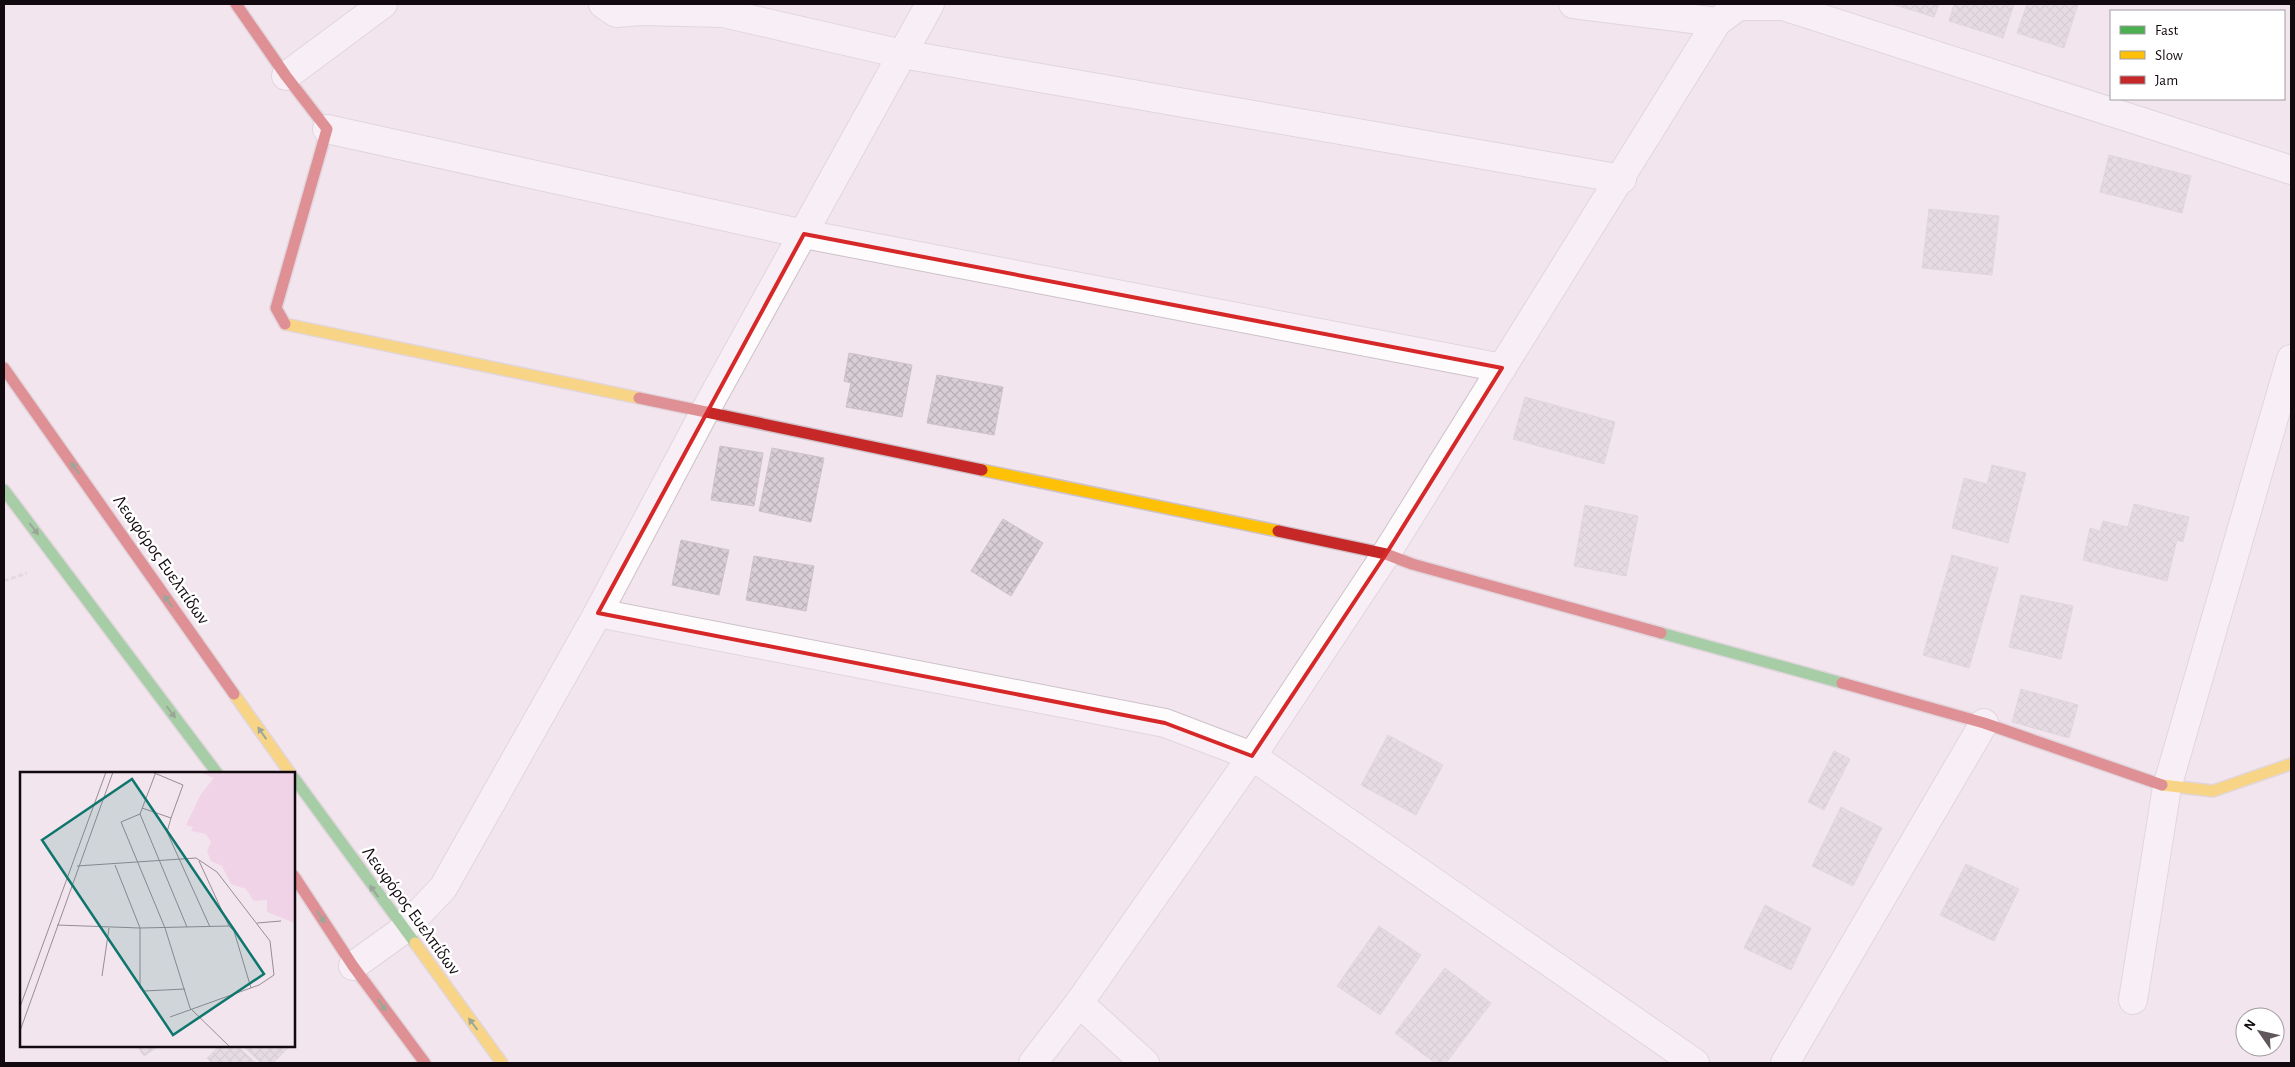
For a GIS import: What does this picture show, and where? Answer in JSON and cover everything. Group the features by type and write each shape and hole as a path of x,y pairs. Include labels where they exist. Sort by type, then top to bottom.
{"street":[{"path":"236,4 286,76 328,129 804,234 1502,368"},
{"path":"286,76 383,4"},
{"path":"603,4 616,13 641,11 723,13 902,54 1622,179"},
{"path":"353,966 403,930 443,888 598,613 705,411 930,4"},
{"path":"1573,4 1717,22"},
{"path":"1033,1063 1079,1003 1252,756 1386,554 1622,179 1717,22 1739,6 1782,6 2291,170"},
{"path":"328,129 276,308 285,324 1386,554 1412,564 1984,723 2167,787 2213,790 2291,764"},
{"path":"2134,1000 2167,787 2291,359"},
{"name":"Λεωφόρος Ευελπίδων","path":"4,368 289,772"},
{"path":"4,490 216,772"},
{"path":"598,613 1165,723 1252,756 1695,1063"},
{"path":"1785,1063 1984,723"},
{"name":"Λεωφόρος Ευελπίδων","path":"295,779 403,930 502,1063"},
{"path":"295,878 353,966 425,1063"},
{"path":"1079,1003 1145,1063"}],"highlighted area":[{"path":"804,234 1502,368 1386,554 1252,756 1165,723 598,613"}],"building":[{"path":"1892,4 1939,4 1934,17"},
{"path":"1954,4 2014,4 2003,38 1949,21"},
{"path":"2027,4 2078,4 2064,48 2017,33"},
{"path":"2109,155 2191,176 2182,213 2100,192"},
{"path":"1929,209 1999,216 1992,275 1922,268"},
{"path":"849,353 912,365 902,417 846,407 851,383 844,381"},
{"path":"937,375 1003,387 994,435 927,423"},
{"path":"1525,397 1615,422 1604,464 1513,439"},
{"path":"720,446 763,453 754,506 711,500"},
{"path":"772,448 824,458 811,522 759,511"},
{"path":"1992,465 2026,473 2008,543 1952,528 1964,478 1987,484"},
{"path":"2134,504 2189,517 2183,542 2177,540 2167,581 2083,560 2090,528 2100,531 2103,521 2128,527"},
{"path":"1585,505 1638,516 1626,576 1574,566"},
{"path":"1003,519 1043,543 1011,596 971,571"},
{"path":"681,540 729,550 719,595 672,585"},
{"path":"1952,555 1998,568 1969,668 1923,655"},
{"path":"754,556 814,566 806,611 746,600"},
{"path":"2021,595 2073,606 2061,659 2009,647"},
{"path":"2021,689 2078,705 2069,738 2012,722"},
{"path":"1388,735 1443,765 1416,815 1361,785"},
{"path":"1834,751 1850,759 1824,810 1808,802"},
{"path":"1841,807 1882,828 1853,886 1812,866"},
{"path":"1966,864 2019,889 1994,941 1940,915"},
{"path":"1765,905 1811,928 1791,970 1744,948"},
{"path":"1379,926 1421,955 1380,1015 1337,986"},
{"path":"1445,968 1491,1003 1446,1063 1435,1063 1395,1033"},
{"path":"138,1047 158,1047 144,1056"},
{"path":"218,1047 238,1047 255,1062 212,1063 207,1058"},
{"path":"244,1047 289,1047 273,1063 261,1063"}],"traffic: fast":[{"path":"4,490 216,772"},
{"path":"1661,633 1842,683"},
{"path":"295,779 415,943"}],"traffic: slow":[{"path":"285,324 639,398"},
{"path":"982,470 1278,531"},
{"path":"234,694 289,772"},
{"path":"2162,785 2213,791 2291,764"},
{"path":"415,943 502,1063"}],"traffic: jam":[{"path":"236,4 286,76 327,129 276,308 285,324"},
{"path":"4,368 234,694"},
{"path":"639,398 982,470"},
{"path":"1278,531 1386,554 1412,564 1661,633"},
{"path":"1842,683 1984,723 2162,785"},
{"path":"295,878 353,966 425,1063"}]}
